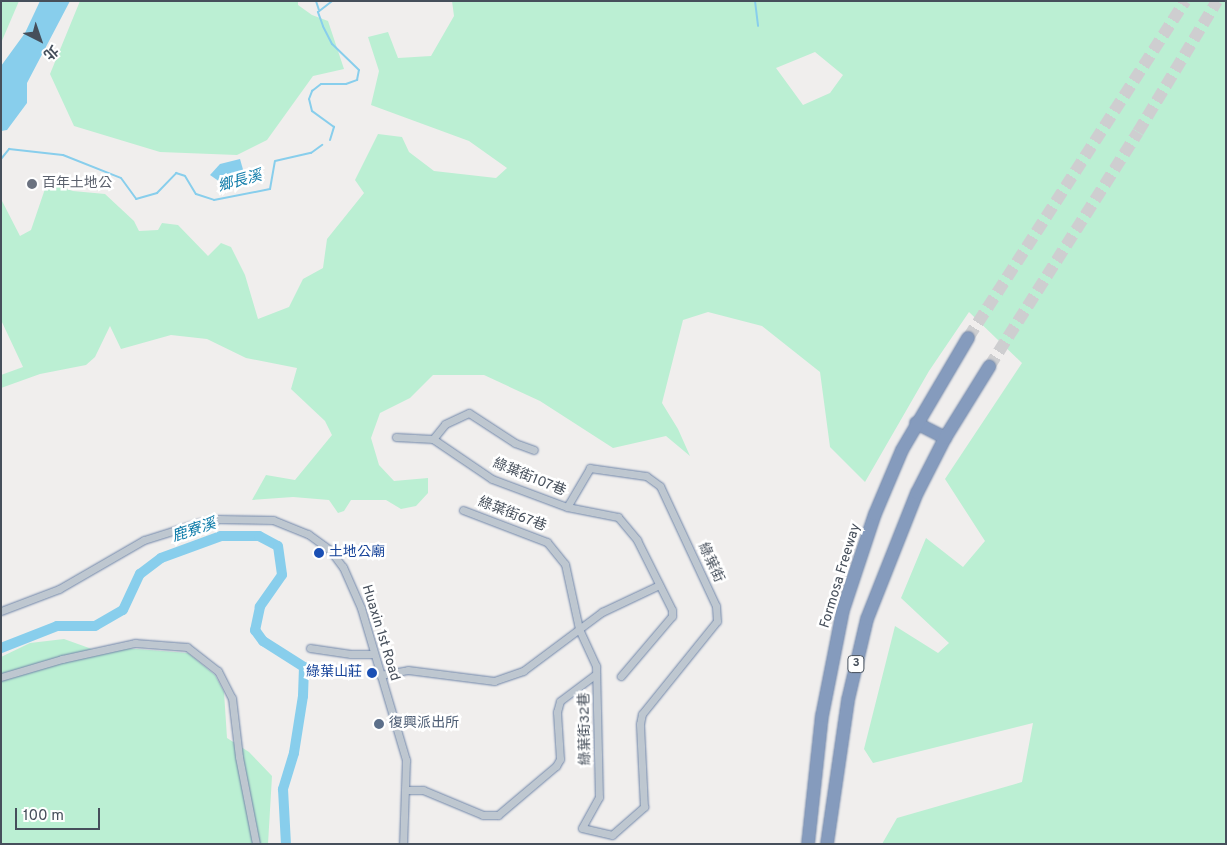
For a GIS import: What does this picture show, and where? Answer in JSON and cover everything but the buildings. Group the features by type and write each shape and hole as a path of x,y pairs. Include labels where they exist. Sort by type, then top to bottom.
{"highway":[{"name":"Formosa Freeway","path":"808,844 822,716 843,610 860,556 890,478 916,423 968,338"},
{"name":"3","path":"826,844 844,728 862,640 885,567 917,493 945,438 989,367"},
{"path":"916,423 945,438"}],"street":[{"name":"綠葉街107巷","path":"534,450 515,443 469,413 445,424 433,439 492,479 567,507"},
{"path":"396,437 433,439"},
{"name":"綠葉街","path":"567,507 590,468 646,476 660,486 716,606 717,621 642,714 640,724 644,807 612,835 582,828"},
{"path":"567,507 618,516 637,540 672,610 666,624 621,676"},
{"name":"綠葉街67巷","path":"463,510 547,542 565,564 579,629"},
{"name":"Huaxin 1st Road","path":"1,612 59,589 112,557 162,533 219,519 273,520 308,534 330,550 343,567 361,608 402,745 406,790 403,844"},
{"path":"380,675 408,670 494,681 523,671 602,612 659,585"},
{"name":"綠葉街32巷","path":"579,629 596,674 599,796 582,828"},
{"path":"1,677 62,659 135,643 187,647 218,672 232,698 239,758 256,844"},
{"path":"310,648 351,654 374,654"},
{"path":"406,790 423,790 483,815 498,815 556,766 560,759 557,712 560,701 596,674"}],"green space":[{"path":"1,1 19,1 1,43"},
{"path":"80,1 298,1 298,5 312,15 328,21 344,69 313,76 267,140 237,155 160,152 74,126 50,74"},
{"path":"452,1 1226,1 1226,844 882,844 897,818 1022,782 1033,723 873,763 864,749 895,626 938,653 949,643 901,598 926,538 963,567 985,541 945,479 1022,363 969,312 929,371 865,482 830,447 820,372 762,326 708,312 683,320 662,403 678,429 690,456 666,436 613,448 540,401 484,375 433,375 410,398 380,413 371,438 379,465 394,481 428,478 428,493 416,506 401,509 386,500 351,500 344,511 338,513 329,500 293,497 252,500 266,475 295,480 332,435 325,421 291,389 297,368 246,358 207,339 171,335 121,349 110,326 95,357 86,365 40,374 1,388 1,375 23,367 1,320 1,199 20,236 31,230 47,183 73,191 105,194 134,221 139,231 158,230 162,223 178,225 208,256 221,243 231,247 245,275 258,319 289,307 303,279 323,268 327,239 364,193 355,180 378,134 402,137 409,152 434,171 496,178 507,168 469,141 371,105 379,71 368,37 388,32 398,58 431,56 454,16","holes":["815,52 843,75 830,93 803,105 776,68"]},
{"path":"64,639 103,653 124,648 188,653 215,675 224,692 227,738 249,752 272,776 268,844 1,844 1,657 30,643"}],"water":[{"path":"40,1 70,1 27,83 27,103 7,130 1,131 1,66 25,33"},
{"path":"240,159 244,173 236,180 223,184 210,175 220,164"}],"waterway":[{"path":"316,1 319,10"},
{"name":"鄉長溪","path":"330,140 334,127 312,111 309,99 312,91 321,84 346,84 357,80 359,70 332,44 323,26 318,12 332,1"},
{"path":"755,1 758,26"},
{"name":"鄉長溪","path":"1,159 9,149 63,155 121,178 136,199 157,193 176,173 185,176 196,194 214,200 270,189 275,161 311,153 322,145"},
{"name":"鹿寮溪","path":"1,648 57,626 95,626 123,610 140,574 161,558 221,536 259,536 278,546 282,575 260,607 255,630 263,641 304,667 303,696 294,753 283,789 286,844"}],"tunnel":[{"path":"968,338 1185,1"},
{"path":"989,367 1138,132 1217,1"}],"place":[{"name":"百年土地公","path":"32,184"},
{"name":"土地公廟","path":"319,553"},
{"name":"綠葉山莊","path":"372,673"},
{"name":"復興派出所","path":"379,724"}]}
